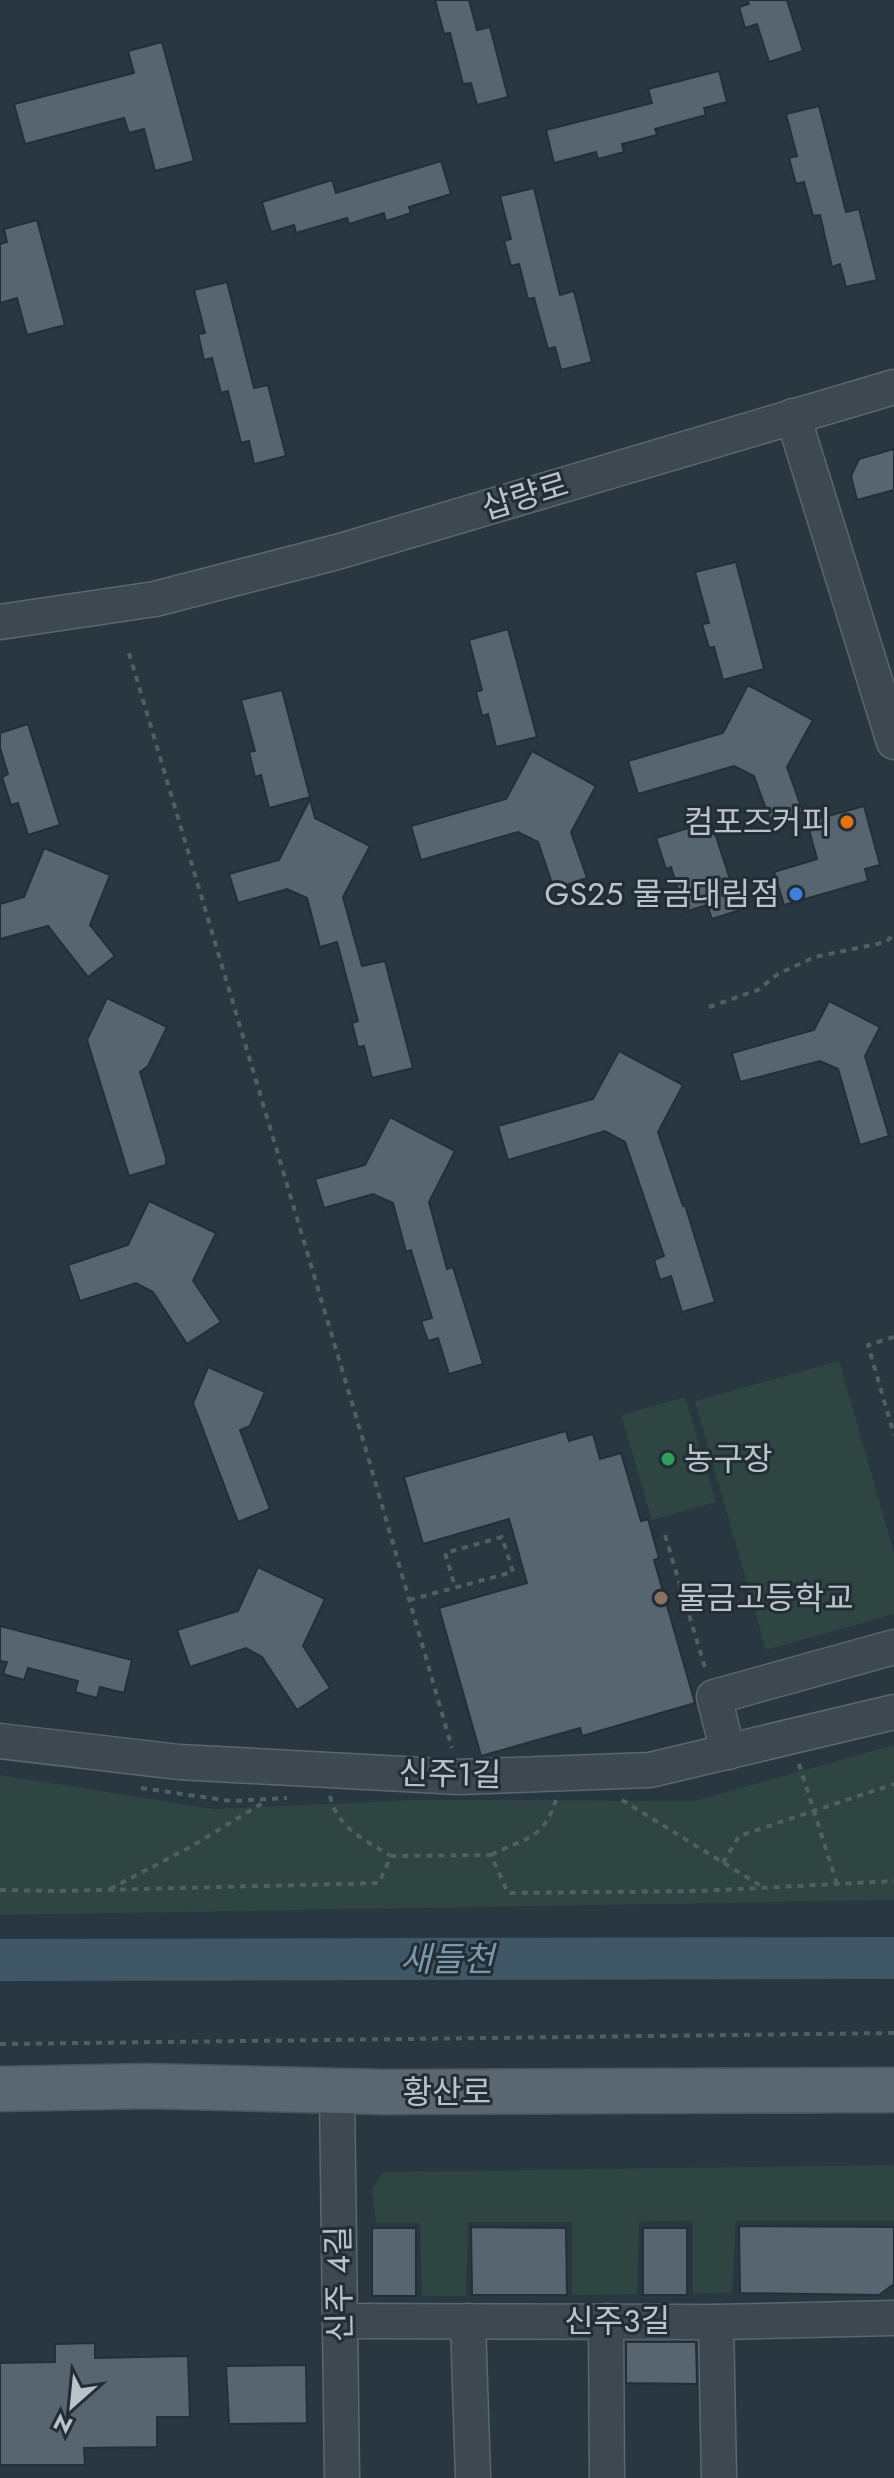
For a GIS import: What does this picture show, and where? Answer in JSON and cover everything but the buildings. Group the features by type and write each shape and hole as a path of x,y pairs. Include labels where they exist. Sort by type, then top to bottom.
{"main road":[{"name":"황산로","path":"0,2089 148,2086 337,2091 894,2090"}],"street":[{"name":"삽량로","path":"0,622 155,599 337,552 894,387"},
{"path":"793,416 894,742"},
{"path":"728,1752 714,1697 894,1647"},
{"name":"신주1길","path":"0,1741 179,1762 459,1777 650,1770 894,1712"},
{"name":"신주 4길","path":"337,2091 342,2478"},
{"name":"신주3길","path":"340,2321 716,2322 894,2318"},
{"path":"468,2321 473,2478"},
{"path":"606,2321 607,2478"},
{"path":"716,2322 719,2478"}],"path":[{"path":"129,653 455,1759"},
{"path":"709,1007 758,990 778,974 815,957 886,942 894,934"},
{"path":"894,1337 868,1345 894,1435"},
{"path":"665,1535 714,1697"},
{"path":"409,1600 513,1572 502,1537 445,1553 455,1587"},
{"path":"798,1763 837,1884"},
{"path":"723,1863 739,1836 894,1784"},
{"path":"613,1795 763,1888"},
{"path":"330,1796 334,1813 351,1831 391,1856 491,1855 531,1838 549,1821 556,1797"},
{"path":"108,1890 192,1846 268,1799"},
{"path":"491,1855 508,1893 763,1888 894,1881"},
{"path":"0,1890 379,1883 391,1856"},
{"path":"0,2044 894,2033"}],"green space":[{"path":"839,1361 894,1553 894,1614 766,1650 695,1401"},
{"name":"농구장","path":"685,1397 716,1502 652,1520 621,1415"},
{"path":"894,1745 894,1900 0,1915 0,1775 214,1809 416,1800 694,1801"},
{"path":"894,2165 894,2221 736,2221 732,2293 693,2294 693,2221 639,2222 637,2294 572,2295 572,2222 468,2222 466,2296 422,2296 420,2223 376,2223 372,2188 384,2172"}],"waterway":[{"name":"새들천","path":"0,1960 894,1958"}],"place":[{"name":"컴포즈커피","path":"847,822"},
{"name":"GS25 물금대림점","path":"796,894"},
{"name":"농구장","path":"668,1459"},
{"name":"물금고등학교","path":"661,1598"}]}
